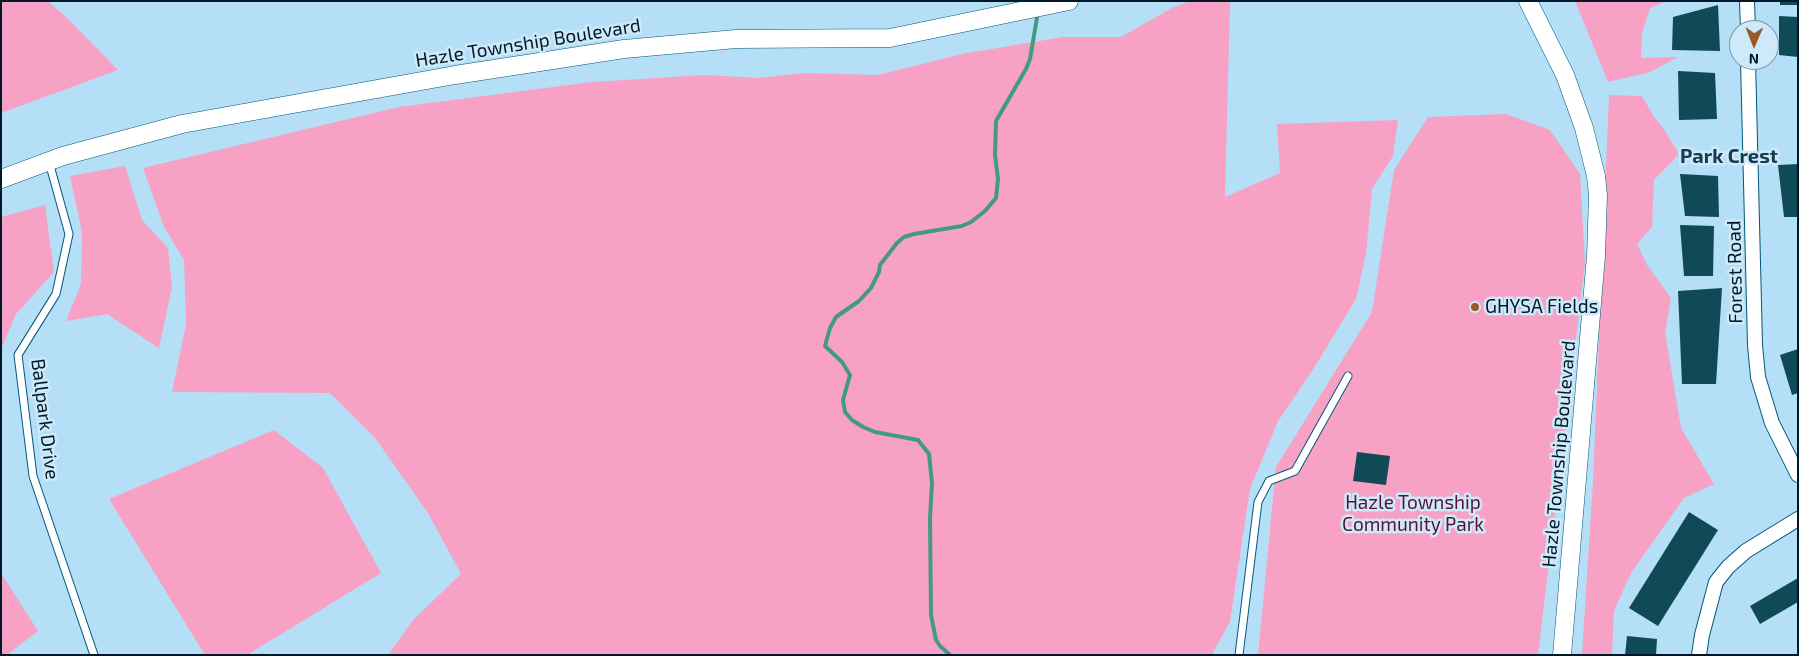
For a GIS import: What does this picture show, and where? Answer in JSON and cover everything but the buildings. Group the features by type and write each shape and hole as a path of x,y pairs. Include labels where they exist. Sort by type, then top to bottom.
{"street":[{"name":"Hazle Township Boulevard","path":"1,179 63,156 182,124 455,74 624,49 736,39 890,38 1069,1"},
{"name":"Hazle Township Boulevard","path":"1528,1 1565,75 1584,128 1596,176 1598,195 1596,256 1562,655"},
{"path":"1747,1 1748,20"},
{"name":"Forest Road","path":"1748,70 1755,345 1758,377 1772,423 1798,475"},
{"path":"1699,655 1702,635 1716,582 1728,567 1746,551 1798,519"}],"lane":[{"name":"Ballpark Drive","path":"49,162 69,234 56,294 18,355 33,476 94,655"},
{"path":"1239,655 1258,502 1269,481 1295,471 1348,376"}],"green space":[{"path":"1,1 48,1 118,70 1,113"},
{"path":"1190,1 1230,1 1225,197 1280,173 1277,124 1398,120 1393,156 1372,189 1366,254 1356,299 1312,371 1278,421 1250,489 1230,621 1212,655 388,655 414,619 461,574 428,513 376,439 330,393 172,392 186,324 184,260 164,227 143,168 399,107 592,82 705,75 759,78 805,73 878,75 962,54 1063,37 1121,37 1172,8"},
{"path":"1575,1 1666,1 1650,8 1642,33 1641,58 1678,57 1650,72 1608,82"},
{"path":"1609,95 1642,96 1679,154 1654,180 1652,227 1637,244 1647,265 1671,298 1665,332 1681,428 1714,484 1684,498 1631,573 1614,611 1612,655 1582,655 1593,481"},
{"name":"Hazle Township Community Park","path":"1506,114 1550,130 1580,174 1585,263 1538,655 1258,655 1276,467 1372,312 1394,170 1428,117"},
{"path":"125,166 142,220 168,248 172,287 159,348 107,314 66,321 81,284 82,232 70,176"},
{"path":"45,205 54,272 16,314 1,349 1,217"},
{"path":"274,430 323,468 381,573 247,655 205,655 109,499"},
{"path":"1,573 38,631 7,655 1,655"}],"waterway":[{"path":"950,655 936,640 931,615 930,518 932,483 929,454 918,440 875,432 852,420 845,412 843,400 850,375 842,362 825,346 830,328 836,317 859,301 871,288 879,272 880,265 897,243 904,237 914,234 962,226 971,222 985,211 996,198 998,179 995,155 996,121 1030,59 1038,12"}],"place":[{"name":"GHYSA Fields","path":"1475,307"}],"district":[{"name":"Park Crest","path":"1729,156"}]}
